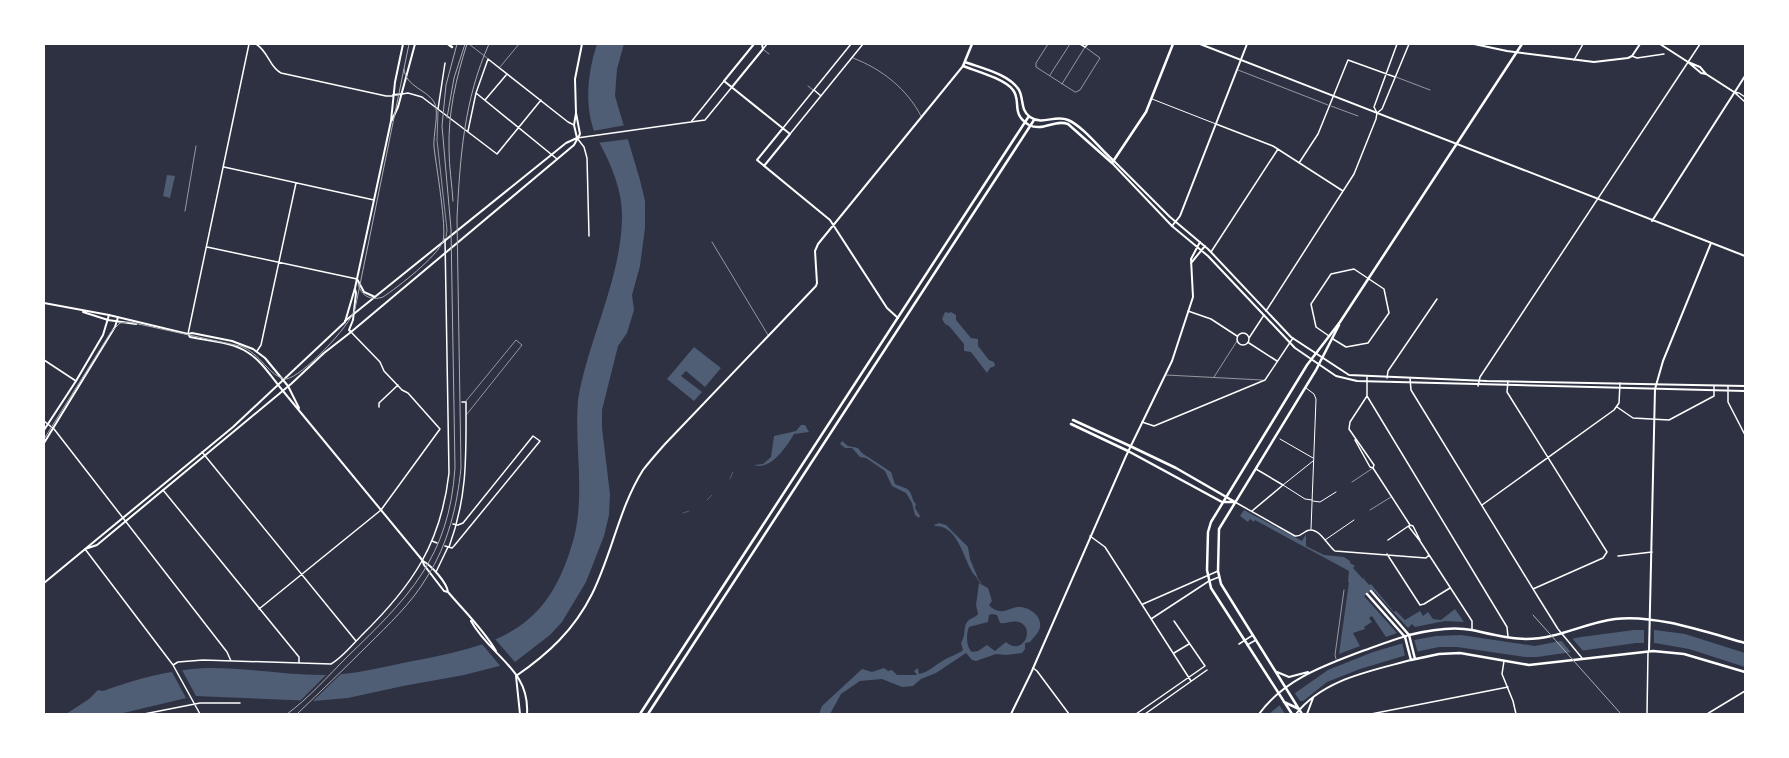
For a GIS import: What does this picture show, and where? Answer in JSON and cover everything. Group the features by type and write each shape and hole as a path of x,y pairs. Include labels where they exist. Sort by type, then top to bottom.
{"main road":[{"path":"345,322 355,289 391,121 393,96 403,44"},
{"path":"391,121 402,94 415,44"},
{"path":"448,44 452,47"},
{"path":"85,549 96,546 283,391 350,331 437,262 445,253 505,202 574,146 580,131 576,113 575,79 582,44"},
{"path":"754,44 724,81 790,134 764,166"},
{"path":"732,87 763,49 762,44"},
{"path":"516,676 553,648 578,618 600,577 627,501 644,469 675,433 816,286 815,248 963,66 972,44"},
{"path":"1112,163 1142,119 1173,44"},
{"path":"1200,44 1745,256"},
{"path":"1172,226 1180,216 1247,44"},
{"path":"1474,44 1516,52 1599,63 1627,59 1632,56 1640,44"},
{"path":"1291,713 1279,692 1244,641 1212,590 1208,575 1208,530 1222,502 1294,386 1340,322 1522,44"},
{"path":"1660,44 1688,62 1701,73 1706,74 1734,92"},
{"path":"965,62 996,74 1013,83 1018,89 1022,107 1034,120 1041,122 1060,118 1068,120 1114,161 1176,222 1205,246 1292,338 1347,375 1387,378 1508,382 1745,386"},
{"path":"963,66 994,78 1012,88 1016,96 1017,111 1025,122 1030,125 1040,128 1059,123 1068,124 1112,163 1172,226 1201,250 1290,342 1319,365 1342,379 1367,382 1478,386 1745,391"},
{"path":"1652,221 1745,76"},
{"path":"393,96 402,94"},
{"path":"576,113 574,125 577,138"},
{"path":"640,714 1029,116"},
{"path":"648,714 1034,120"},
{"path":"783,128 757,160 833,224 887,308 898,318"},
{"path":"44,583 237,423 353,315 461,226 475,218 566,143 577,138"},
{"path":"1011,714 1033,668 1130,446 1173,358 1193,295 1191,264 1192,254 1200,242"},
{"path":"1648,651 1652,552 1655,389 1668,348 1711,243"},
{"path":"1191,264 1205,246"},
{"path":"357,279 364,292 375,297"},
{"path":"350,331 355,289"},
{"path":"44,303 118,317 138,324"},
{"path":"80,310 90,316 117,322 138,324 188,334 192,333 232,341 248,346 257,351 283,379 300,410"},
{"path":"1264,315 1266,311"},
{"path":"44,430 76,382 103,335 109,315"},
{"path":"44,443 54,429 117,322 118,317"},
{"path":"1297,707 1223,587 1218,571 1218,531 1306,388 1333,340 1340,322"},
{"path":"188,334 190,337 246,351 259,361 423,561 448,588 448,592"},
{"path":"1426,384 1427,379"},
{"path":"1548,387 1549,382"},
{"path":"1577,383 1577,388"},
{"path":"1609,388 1610,383"},
{"path":"1073,420 1176,468 1235,502"},
{"path":"1071,424 1128,451 1222,502 1235,502"},
{"path":"423,561 424,565 444,591 448,592 486,642 496,651 521,681 526,692 527,714"},
{"path":"1371,591 1410,636 1415,659"},
{"path":"1366,594 1405,637 1411,660"},
{"path":"470,619 480,627 496,651"},
{"path":"1276,671 1289,677 1313,670 1337,660 1405,637 1444,629 1472,630 1508,637 1537,638 1562,634 1614,619 1650,620 1685,626 1745,643"},
{"path":"1296,714 1314,697 1345,680 1411,660 1439,654 1460,653 1530,664 1648,651 1684,654 1745,672"},
{"path":"1259,714 1279,692 1313,670"},
{"path":"516,676 520,714"},
{"path":"1307,714 1314,697"},
{"path":"1284,702 1297,707 1300,709 1302,714"}],"street":[{"path":"188,334 249,44"},
{"path":"256,44 265,51 274,68 281,73 386,96 393,96"},
{"path":"763,49 766,44"},
{"path":"783,128 851,44"},
{"path":"790,134 863,44"},
{"path":"1080,44 1086,47 1088,44"},
{"path":"1377,113 1374,107 1397,44"},
{"path":"1266,311 1354,174 1377,113 1382,109 1409,44"},
{"path":"1574,60 1583,44"},
{"path":"1478,386 1478,381 1597,198 1700,44"},
{"path":"1632,56 1637,58 1664,54"},
{"path":"468,131 476,93 488,59 574,125"},
{"path":"1299,163 1318,134 1348,60 1395,77"},
{"path":"438,109 445,63"},
{"path":"485,100 506,74"},
{"path":"691,122 724,81"},
{"path":"577,138 589,138 635,132 705,120 732,87"},
{"path":"814,90 821,96"},
{"path":"1734,92 1745,97"},
{"path":"1734,92 1745,102"},
{"path":"402,94 408,93 417,95 468,131 497,154 541,100"},
{"path":"476,93 519,126 557,159"},
{"path":"1151,99 1278,149 1343,191"},
{"path":"577,138 584,147 587,158 589,236"},
{"path":"1211,252 1278,149"},
{"path":"223,167 374,200"},
{"path":"257,351 261,343 296,183"},
{"path":"173,665 178,662 203,660 300,664 334,662 398,599 423,561 440,520 447,494 449,473 451,415 445,253 446,239"},
{"path":"206,246 357,279"},
{"path":"1329,336 1316,327 1311,304 1330,275 1352,269 1384,289 1388,313 1368,343 1346,347 1333,340"},
{"path":"1387,378 1388,371 1437,299"},
{"path":"1188,311 1211,319 1237,336"},
{"path":"1249,343 1249,338 1264,315"},
{"path":"898,318 903,322"},
{"path":"259,609 381,510 440,428 408,393 381,367 380,362 350,331"},
{"path":"1237,336 1242,334 1249,338"},
{"path":"1237,336 1237,341 1244,345 1249,343 1277,361"},
{"path":"1142,422 1154,426 1263,381 1292,338"},
{"path":"44,360 76,382"},
{"path":"1367,377 1366,396 1349,426 1350,433 1370,460 1410,525 1413,526 1420,538 1420,541 1472,622 1472,630"},
{"path":"1410,378 1411,390 1533,589 1562,634 1582,658"},
{"path":"1508,382 1508,392 1606,549 1607,554 1603,558 1533,589"},
{"path":"1482,505 1617,407 1620,383"},
{"path":"380,407 379,404 398,385"},
{"path":"1617,407 1632,418 1669,420 1714,396 1714,385"},
{"path":"1728,386 1729,404 1745,435"},
{"path":"1306,388 1316,397 1311,530"},
{"path":"1366,396 1507,627 1508,637"},
{"path":"435,573 457,525 465,485 466,402 462,402"},
{"path":"44,421 54,429 230,656 231,662"},
{"path":"448,546 453,547 459,541 540,441 533,436 463,523 457,525 453,524"},
{"path":"1280,440 1314,460"},
{"path":"202,452 356,641"},
{"path":"1252,511 1314,460"},
{"path":"1256,468 1306,499 1312,501 1320,502 1336,492"},
{"path":"163,490 299,658 300,664"},
{"path":"1235,502 1297,536 1311,530 1316,531 1334,550 1426,558 1429,555"},
{"path":"440,520 444,521"},
{"path":"1324,540 1354,520"},
{"path":"1388,540 1410,525"},
{"path":"1090,536 1105,547 1191,681"},
{"path":"432,541 437,542"},
{"path":"85,549 173,665 200,714"},
{"path":"1618,556 1652,552"},
{"path":"1387,554 1420,605 1450,588"},
{"path":"1142,604 1218,571"},
{"path":"1151,619 1209,581 1219,577"},
{"path":"1136,714 1205,666 1174,621"},
{"path":"1239,644 1253,635"},
{"path":"1247,645 1256,640"},
{"path":"1174,653 1189,644"},
{"path":"1647,714 1648,651"},
{"path":"1504,661 1502,674 1508,687 1516,714"},
{"path":"1033,668 1037,671 1069,714"},
{"path":"1145,714 1208,670"},
{"path":"1371,714 1508,687"},
{"path":"1707,714 1745,691"},
{"path":"144,714 202,702 240,703"}],"lane":[{"path":"469,44 488,59"},
{"path":"500,68 519,44"},
{"path":"1048,44 1035,65 1062,84 1075,92 1079,92 1100,60 1099,56 1086,47 1062,84"},
{"path":"1049,75 1070,44"},
{"path":"763,49 769,54"},
{"path":"852,58 874,68 897,85 912,100 921,117"},
{"path":"1236,69 1358,116"},
{"path":"1395,77 1430,90"},
{"path":"808,86 814,90"},
{"path":"438,109 437,140 447,230 446,239"},
{"path":"185,211 196,146"},
{"path":"712,242 769,336"},
{"path":"466,402 516,340 522,345 466,415"},
{"path":"1214,377 1237,341"},
{"path":"1166,375 1263,381"},
{"path":"1276,436 1280,440"},
{"path":"1352,482 1374,468"},
{"path":"1370,510 1392,496"},
{"path":"1337,660 1335,655 1344,590"}],"water":[{"path":"597,44 624,44 617,69 615,96 645,201 645,228 640,266 632,295 634,310 627,333 618,346 602,410 602,428 610,494 609,515 604,536 586,582 562,622 550,635 515,662 464,675 348,698 314,701 195,696 119,714 66,714 89,699 98,690 103,691 140,679 166,673 192,669 220,668 308,675 334,675 368,670 443,655 494,640 515,629 533,615 549,596 562,572 573,541 577,524 579,506 577,435 578,400 589,355 616,266 622,220 619,189 608,160 594,131 589,106 589,81"},
{"path":"167,175 175,176 170,198 163,196"},
{"path":"945,312 951,312 956,315 956,320 971,338 978,339 978,346 989,360 994,362 995,366 990,368 987,373 971,352 964,351 964,344 949,326 945,324 942,319"},
{"path":"694,347 721,368 705,387 686,371 681,376 702,392 694,401 667,379"},
{"path":"801,425 805,425 809,432 794,434 783,451 772,461 760,466 754,465 763,464 771,457 774,436 796,431"},
{"path":"842,441 848,446 858,448 862,453 891,472 895,484 909,490 916,504 915,508 920,516 919,518 915,515 912,503 906,493 892,486 885,471 866,458 860,457 852,448 845,448 840,444"},
{"path":"1244,510 1302,541 1306,534 1306,546 1324,555 1344,557 1350,561 1350,563 1355,566 1353,568 1363,579 1365,577 1364,579 1369,585 1371,584 1394,612 1396,611 1405,620 1420,611 1423,616 1428,612 1433,619 1441,620 1455,609 1464,622 1445,621 1415,627 1412,624 1408,628 1373,590 1364,596 1397,633 1386,637 1372,616 1369,618 1372,622 1364,627 1365,629 1353,633 1360,646 1339,654 1349,582 1349,571 1255,520 1254,522 1250,519 1248,522 1240,516"},
{"path":"939,523 946,525 968,547 970,559 978,578 970,567 957,540 944,528 934,525"},
{"path":"979,583 988,588 992,601 989,605 992,608 1001,611 1017,607 1026,608 1037,615 1040,627 1030,642 1025,643 1025,649 1022,653 1006,655 996,654 976,661 972,660 966,653 936,673 921,679 913,686 902,687 882,679 860,681 841,694 830,714 819,714 822,706 862,669 872,672 884,668 888,671 892,670 897,675 917,675 914,671 918,668 919,674 923,673 961,652 963,650 961,643 966,624 978,614 976,605","holes":["989,615 997,615 1000,623 1019,622 1024,625 1027,630 1025,640 1018,646 1012,646 1006,642 995,651 987,645 978,651 972,652 967,640 969,627 988,622"]},
{"path":"1634,630 1655,630 1685,634 1745,653 1745,667 1689,649 1655,643 1636,643 1537,657 1525,657 1457,647 1439,647 1420,651 1360,669 1327,682 1287,714 1269,714 1288,698 1328,670 1373,652 1414,640 1436,636 1461,635 1535,646 1581,637"}],"pier":[{"path":"626,125 629,139 597,143 593,131"},
{"path":"1644,628 1654,628 1654,644 1644,644"},
{"path":"1571,637 1584,652 1573,655 1560,639"},
{"path":"494,638 516,664 502,668 481,643"},
{"path":"1414,639 1418,653 1405,656 1402,642"},
{"path":"182,670 196,696 186,698 172,672"},
{"path":"329,672 343,672 312,702 299,702"},
{"path":"1294,692 1300,701 1304,701 1289,714 1285,714 1278,703"}],"waterway":[{"path":"730,479 733,472"},
{"path":"707,500 712,495"},
{"path":"683,513 689,511"},
{"path":"977,578 981,583"}],"tram line":[{"path":"44,439 111,332 120,323 129,322 240,346 254,354 275,374 286,379 303,370 325,350 344,327 355,309 409,44"},
{"path":"287,714 318,687 369,636 406,595 422,574 434,552 444,527 451,500 455,468 451,229 442,126 446,85 457,44"},
{"path":"447,118 454,78 465,44"},
{"path":"358,284 361,292 367,296 371,298 383,297 425,263 439,248 443,241 444,223 434,147 436,108 432,99 408,80 404,69"}],"railway":[{"path":"453,201 449,156 451,109 459,70 467,44"},
{"path":"297,714 383,630 414,596 421,587 441,552 450,525 457,497 461,468 457,218 460,173 469,107 474,86 489,44"},
{"path":"1533,615 1621,714"}]}
